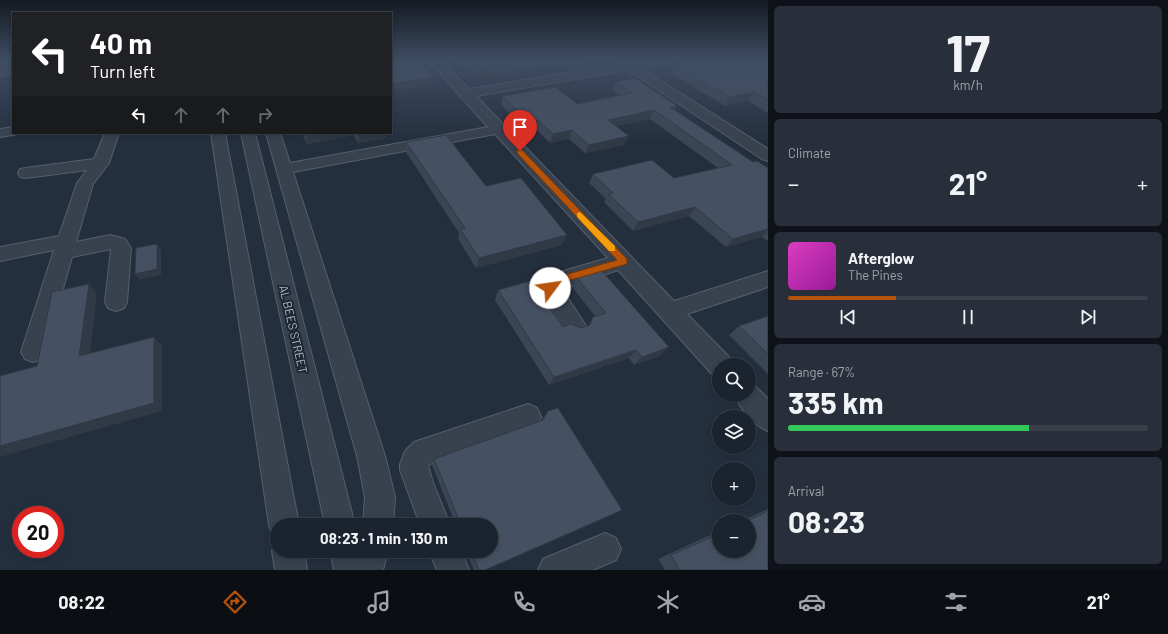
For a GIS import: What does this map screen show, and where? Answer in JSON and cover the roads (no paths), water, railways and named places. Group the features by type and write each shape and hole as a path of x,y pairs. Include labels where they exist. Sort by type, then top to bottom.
{"street":[{"path":"460,88 714,358"},
{"path":"466,94 503,88"},
{"path":"663,88 768,156"},
{"path":"284,169 499,129"},
{"path":"0,133 12,131"},
{"path":"218,134 283,518"},
{"name":"AL BEES STREET","path":"248,134 338,518"},
{"path":"273,134 371,456 380,497 378,518"},
{"path":"33,352 85,183 101,163 110,136"},
{"path":"26,173 101,163"},
{"path":"0,254 110,242 118,244 121,248 116,302"},
{"path":"576,326 553,295 550,288 551,285 557,281 624,261"},
{"path":"670,311 768,279"},
{"path":"753,402 768,418"},
{"path":"432,518 415,470 416,459 419,455 528,417"},
{"path":"554,570 604,549"},
{"path":"289,558 291,570"},
{"path":"347,558 350,570"},
{"path":"367,570 370,558"},
{"path":"448,558 452,570"}]}
